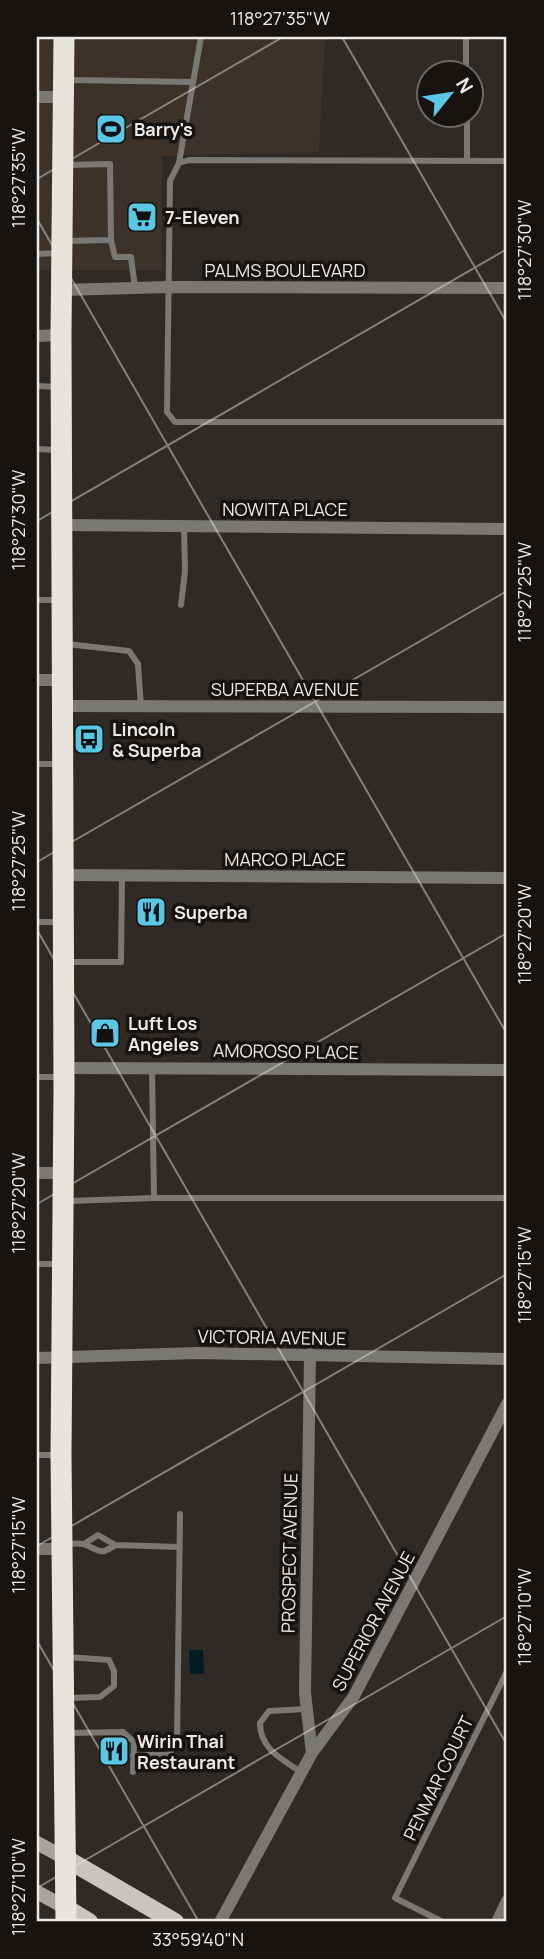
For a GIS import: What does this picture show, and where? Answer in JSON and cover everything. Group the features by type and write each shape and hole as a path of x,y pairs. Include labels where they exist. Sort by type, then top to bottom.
{"highway":[{"path":"64,37 61,335 64,1073 61,1455 66,1915"}],"main road":[{"path":"37,1843 175,1922"},
{"path":"37,1892 66,1915 89,1922"}],"street":[{"path":"37,97 63,88"},
{"name":"PALMS BOULEVARD","path":"62,290 169,287 507,288"},
{"path":"37,336 61,335"},
{"name":"NOWITA PLACE","path":"62,525 507,528"},
{"path":"37,680 62,680"},
{"name":"SUPERBA AVENUE","path":"62,706 507,707"},
{"name":"MARCO PLACE","path":"62,876 507,878"},
{"name":"AMOROSO PLACE","path":"64,1073 152,1066 507,1070"},
{"path":"37,1172 63,1172"},
{"name":"VICTORIA AVENUE","path":"37,1358 197,1353 507,1359"},
{"name":"PROSPECT AVENUE","path":"310,1354 306,1709 312,1753"},
{"name":"SUPERIOR AVENUE","path":"220,1922 312,1753 354,1696 507,1404"},
{"path":"37,1549 63,1546"},
{"path":"496,1922 507,1901"}],"lane":[{"path":"201,37 179,163 170,181 167,412 175,422 507,422"},
{"path":"466,37 466,60"},
{"path":"63,88 193,82"},
{"path":"467,130 467,160"},
{"path":"179,163 190,160 507,161"},
{"path":"63,165 110,164 111,240 115,257 131,257 135,288"},
{"path":"37,254 62,247 111,240"},
{"path":"37,386 61,387"},
{"path":"37,449 61,450"},
{"path":"181,605 186,571 184,526"},
{"path":"37,600 62,600"},
{"path":"62,643 130,650 138,664 141,707"},
{"path":"37,764 62,764"},
{"path":"62,962 121,961 122,876"},
{"path":"37,922 62,922"},
{"path":"152,1066 154,1198"},
{"path":"37,1077 64,1073"},
{"path":"63,1202 154,1198 507,1198"},
{"path":"37,1264 63,1264"},
{"path":"37,1455 61,1455"},
{"path":"133,1755 168,1755 177,1743 180,1514"},
{"path":"63,1546 84,1544 98,1535 115,1545 179,1547"},
{"path":"84,1544 97,1553 105,1553 115,1545"},
{"path":"63,1657 109,1660 115,1678 114,1686 100,1697 64,1698"},
{"name":"PENMAR COURT","path":"443,1922 394,1898 507,1671"},
{"path":"301,1772 269,1750 264,1742 260,1723 269,1711 306,1709"},
{"path":"64,1732 123,1732 134,1742 133,1772"}],"shaded area":[{"path":"37,37 325,37 319,152 162,156 162,270 37,270"}],"water":[{"path":"189,1650 203,1650 204,1674 190,1674"}],"place":[{"name":"Barry's","path":"111,129"},
{"name":"7-Eleven","path":"142,217"},
{"name":"Lincoln & Superba","path":"89,739"},
{"name":"Superba","path":"151,912"},
{"name":"Luft Los Angeles","path":"105,1033"},
{"name":"Wirin Thai Restaurant","path":"114,1751"}]}
